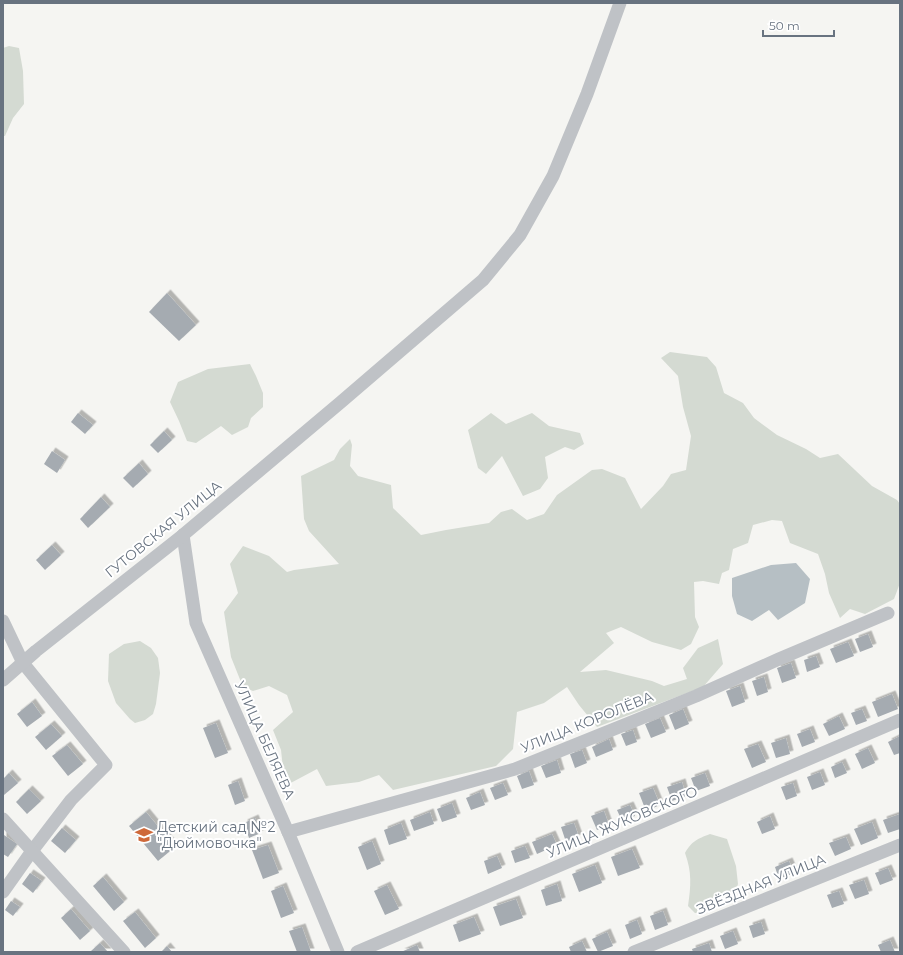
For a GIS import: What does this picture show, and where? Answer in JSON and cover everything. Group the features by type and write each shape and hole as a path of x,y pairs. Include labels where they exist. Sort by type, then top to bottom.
{"street":[{"name":"ГУТОВСКАЯ УЛИЦА","path":"3,680 36,651 183,535 483,280 520,235 553,176 587,94 620,3"},
{"name":"УЛИЦА БЕЛЯЕВА","path":"183,535 196,623 288,832 338,952"},
{"name":"УЛИЦА КОРОЛЁВА","path":"288,832 515,769 696,696 888,613"},
{"path":"3,621 23,663 106,765 71,800 3,892"},
{"name":"УЛИЦА ЖУКОВСКОГО","path":"357,952 900,720"},
{"path":"3,819 124,952"},
{"name":"ЗВЁЗДНАЯ УЛИЦА","path":"634,952 900,845"}],"shaded area":[{"path":"9,46 19,48 23,71 24,104 13,118 5,136 3,136 3,48"},
{"path":"670,352 707,357 716,367 724,393 743,403 754,418 777,435 806,449 820,458 838,454 872,486 897,500 900,504 900,583 894,599 865,614 850,609 840,618 829,593 825,574 818,554 790,543 782,521 772,520 753,525 748,543 733,549 729,570 722,573 719,584 703,581 694,582 695,617 699,627 691,644 681,650 652,642 621,627 606,633 614,643 580,672 606,670 652,681 664,686 687,679 683,668 698,648 718,639 723,664 703,687 597,727 567,687 544,703 517,712 513,749 496,766 393,790 379,775 359,782 326,786 317,769 285,786 281,750 273,730 293,712 287,695 269,686 253,691 243,687 231,657 224,612 238,593 230,564 243,546 269,556 287,572 339,564 309,531 304,519 301,476 334,460 340,449 350,439 352,445 350,466 358,476 391,485 393,508 421,535 489,523 501,512 512,509 527,520 544,514 557,495 592,470 602,469 625,478 641,509 663,486 671,474 686,470 691,436 683,407 678,376 661,358"},
{"path":"250,364 263,393 263,407 251,418 248,427 232,435 221,426 196,443 187,441 170,402 178,382 208,369"},
{"path":"491,413 506,424 532,413 549,426 580,433 584,444 574,450 565,447 545,457 548,478 540,489 523,496 502,456 486,474 478,468 468,430"},
{"path":"796,563 810,579 805,603 778,620 769,610 752,621 737,614 732,596 732,578 771,565"},
{"path":"140,641 151,648 158,658 160,673 156,704 153,714 145,720 135,723 116,703 108,681 109,654 124,644"},
{"path":"710,834 727,839 736,866 738,884 736,890 726,896 723,904 713,905 701,913 695,913 688,906 690,879 689,866 685,853 695,841"}],"building":[{"path":"167,293 196,325 179,341 149,312"},
{"path":"78,413 93,425 85,434 71,422"},
{"path":"164,431 172,440 158,453 150,445"},
{"path":"52,451 65,460 57,473 44,464"},
{"path":"139,463 148,474 133,488 123,478"},
{"path":"101,497 110,507 88,528 80,519"},
{"path":"52,545 61,555 45,570 36,560"},
{"path":"868,634 873,647 860,652 855,639"},
{"path":"848,642 854,656 836,663 830,649"},
{"path":"816,656 820,667 807,672 804,660"},
{"path":"791,663 796,678 782,683 777,668"},
{"path":"764,677 768,692 757,696 752,681"},
{"path":"740,686 745,702 732,707 726,691"},
{"path":"892,694 898,709 878,717 872,702"},
{"path":"32,702 42,716 27,727 17,714"},
{"path":"683,709 689,724 675,730 669,715"},
{"path":"862,709 867,721 856,725 851,713"},
{"path":"839,716 845,729 829,736 823,724"},
{"path":"660,718 666,732 651,738 645,724"},
{"path":"216,723 228,753 215,758 203,728"},
{"path":"51,724 62,736 46,750 35,737"},
{"path":"810,729 815,742 802,747 797,734"},
{"path":"633,730 637,742 626,746 621,734"},
{"path":"900,736 900,753 894,755 888,742"},
{"path":"786,738 790,754 776,758 771,743"},
{"path":"609,739 613,750 596,757 592,747"},
{"path":"758,744 766,762 752,768 744,749"},
{"path":"67,745 83,764 68,776 52,756"},
{"path":"868,748 875,763 862,769 855,754"},
{"path":"582,750 587,763 575,768 570,754"},
{"path":"557,760 561,773 546,778 541,766"},
{"path":"842,762 847,773 835,778 831,767"},
{"path":"529,771 534,785 522,789 517,776"},
{"path":"820,772 825,785 812,790 807,777"},
{"path":"9,773 18,783 4,795 3,779"},
{"path":"705,773 710,786 696,791 691,778"},
{"path":"238,781 245,801 235,805 228,785"},
{"path":"682,782 686,796 672,801 667,787"},
{"path":"503,783 508,795 495,800 490,788"},
{"path":"793,783 797,796 786,800 781,787"},
{"path":"653,788 660,805 646,811 639,793"},
{"path":"29,789 41,801 27,814 16,802"},
{"path":"480,792 485,805 471,810 466,798"},
{"path":"452,803 457,817 442,822 437,809"},
{"path":"630,805 635,816 622,821 617,810"},
{"path":"604,811 609,825 597,830 591,816"},
{"path":"146,812 175,847 158,861 129,826"},
{"path":"430,812 434,824 414,831 410,820"},
{"path":"900,814 900,829 888,833 883,820"},
{"path":"770,816 775,829 762,834 757,822"},
{"path":"255,818 261,833 249,838 244,823"},
{"path":"872,822 878,838 861,845 854,829"},
{"path":"401,823 407,839 389,845 384,830"},
{"path":"574,823 579,837 566,842 561,827"},
{"path":"62,828 76,840 65,853 51,841"},
{"path":"552,834 557,845 537,854 532,842"},
{"path":"4,835 17,844 8,857 3,854"},
{"path":"846,837 851,849 835,856 829,843"},
{"path":"372,841 381,864 367,870 358,847"},
{"path":"268,845 279,873 263,879 252,850"},
{"path":"525,846 530,858 515,863 511,851"},
{"path":"632,849 640,868 618,876 611,857"},
{"path":"497,856 502,868 488,874 484,861"},
{"path":"789,861 794,873 779,879 775,867"},
{"path":"595,865 602,883 579,892 572,874"},
{"path":"888,868 893,880 880,885 875,873"},
{"path":"30,873 42,881 33,893 22,884"},
{"path":"103,877 124,902 114,911 93,886"},
{"path":"864,880 869,894 855,899 849,885"},
{"path":"557,884 562,901 546,906 541,890"},
{"path":"387,885 399,909 385,915 374,891"},
{"path":"283,886 294,913 281,918 271,891"},
{"path":"839,891 844,904 832,908 827,895"},
{"path":"516,899 523,918 500,926 493,907"},
{"path":"11,901 20,907 13,916 5,910"},
{"path":"71,909 90,931 80,940 61,918"},
{"path":"663,911 668,925 655,930 650,916"},
{"path":"135,912 156,938 145,948 123,921"},
{"path":"474,917 481,934 459,942 453,925"},
{"path":"637,920 642,934 630,939 625,925"},
{"path":"761,922 765,934 753,938 749,926"},
{"path":"302,927 311,952 297,952 289,931"},
{"path":"733,931 738,944 725,949 720,936"},
{"path":"607,932 613,946 598,952 592,939"},
{"path":"890,940 895,952 881,952 878,945"},
{"path":"582,941 587,952 571,952 569,947"},
{"path":"100,943 108,952 91,951"},
{"path":"709,943 712,952 693,952 692,949"},
{"path":"417,945 420,952 401,952"},
{"path":"167,946 172,952 161,952"}],"place":[{"name":"Детский сад №2 \"Дюймовочка\"","path":"144,835"}]}
